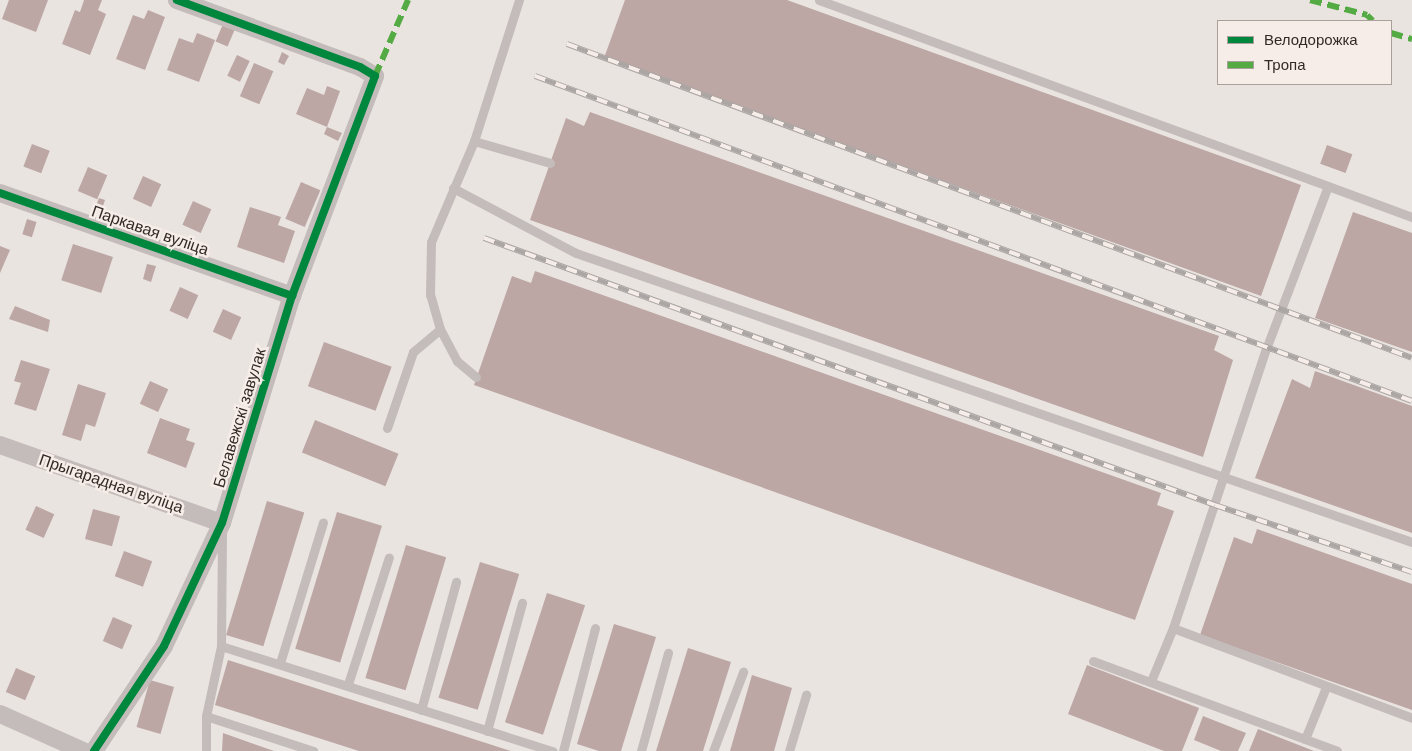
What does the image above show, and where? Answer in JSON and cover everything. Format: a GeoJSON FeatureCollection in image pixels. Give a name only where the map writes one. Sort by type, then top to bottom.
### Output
{"type":"FeatureCollection","features":[{"type":"Feature","properties":{"kind":"street","name":"Белавежскі завулак"},"geometry":{"type":"LineString","coordinates":[[94,751],[164,646],[222,523],[292,296],[375,76],[360,67],[177,0]]}},
{"type":"Feature","properties":{"kind":"street","name":"Паркавая вуліца"},"geometry":{"type":"LineString","coordinates":[[0,193],[292,296]]}},
{"type":"Feature","properties":{"kind":"street","name":"Прыгарадная вуліца"},"geometry":{"type":"LineString","coordinates":[[0,445],[222,523]]}},
{"type":"Feature","properties":{"kind":"street"},"geometry":{"type":"LineString","coordinates":[[0,714],[84,751]]}},
{"type":"Feature","properties":{"kind":"lane"},"geometry":{"type":"LineString","coordinates":[[476,377],[457,361],[440,329],[430,295],[431,242],[474,141],[519,0]]}},
{"type":"Feature","properties":{"kind":"lane"},"geometry":{"type":"LineString","coordinates":[[819,0],[1412,217]]}},
{"type":"Feature","properties":{"kind":"lane"},"geometry":{"type":"LineString","coordinates":[[474,141],[550,163]]}},
{"type":"Feature","properties":{"kind":"lane"},"geometry":{"type":"LineString","coordinates":[[1151,681],[1173,628],[1227,476],[1266,349],[1328,186]]}},
{"type":"Feature","properties":{"kind":"lane"},"geometry":{"type":"LineString","coordinates":[[453,188],[576,253],[1227,476],[1412,542]]}},
{"type":"Feature","properties":{"kind":"lane"},"geometry":{"type":"LineString","coordinates":[[386,428],[413,352],[440,329]]}},
{"type":"Feature","properties":{"kind":"lane"},"geometry":{"type":"LineString","coordinates":[[280,662],[323,522]]}},
{"type":"Feature","properties":{"kind":"lane"},"geometry":{"type":"LineString","coordinates":[[206,751],[206,716],[221,646],[222,523]]}},
{"type":"Feature","properties":{"kind":"lane"},"geometry":{"type":"LineString","coordinates":[[348,684],[389,557]]}},
{"type":"Feature","properties":{"kind":"lane"},"geometry":{"type":"LineString","coordinates":[[421,710],[456,582]]}},
{"type":"Feature","properties":{"kind":"lane"},"geometry":{"type":"LineString","coordinates":[[487,731],[522,603]]}},
{"type":"Feature","properties":{"kind":"lane"},"geometry":{"type":"LineString","coordinates":[[564,751],[595,628]]}},
{"type":"Feature","properties":{"kind":"lane"},"geometry":{"type":"LineString","coordinates":[[1173,628],[1326,688],[1412,718]]}},
{"type":"Feature","properties":{"kind":"lane"},"geometry":{"type":"LineString","coordinates":[[221,646],[280,662],[421,710],[553,751]]}},
{"type":"Feature","properties":{"kind":"lane"},"geometry":{"type":"LineString","coordinates":[[641,751],[668,653]]}},
{"type":"Feature","properties":{"kind":"lane"},"geometry":{"type":"LineString","coordinates":[[1093,661],[1337,751]]}},
{"type":"Feature","properties":{"kind":"lane"},"geometry":{"type":"LineString","coordinates":[[713,751],[743,672]]}},
{"type":"Feature","properties":{"kind":"lane"},"geometry":{"type":"LineString","coordinates":[[1306,739],[1326,688]]}},
{"type":"Feature","properties":{"kind":"lane"},"geometry":{"type":"LineString","coordinates":[[789,751],[806,695]]}},
{"type":"Feature","properties":{"kind":"lane"},"geometry":{"type":"LineString","coordinates":[[206,716],[313,751]]}},
{"type":"Feature","properties":{"kind":"building"},"geometry":{"type":"Polygon","coordinates":[[[9,0],[48,0],[36,32],[2,19],[9,0]]]}},
{"type":"Feature","properties":{"kind":"building"},"geometry":{"type":"Polygon","coordinates":[[[84,0],[102,0],[98,10],[106,14],[90,55],[62,44],[75,10],[80,12],[84,0]]]}},
{"type":"Feature","properties":{"kind":"building"},"geometry":{"type":"Polygon","coordinates":[[[625,0],[787,0],[1301,185],[1261,296],[604,58],[625,0]]]}},
{"type":"Feature","properties":{"kind":"building"},"geometry":{"type":"Polygon","coordinates":[[[148,10],[165,17],[145,70],[116,59],[133,15],[144,19],[148,10]]]}},
{"type":"Feature","properties":{"kind":"building"},"geometry":{"type":"Polygon","coordinates":[[[223,24],[235,29],[228,47],[216,41],[223,24]]]}},
{"type":"Feature","properties":{"kind":"building"},"geometry":{"type":"Polygon","coordinates":[[[197,33],[215,40],[199,82],[167,70],[179,38],[193,43],[197,33]]]}},
{"type":"Feature","properties":{"kind":"building"},"geometry":{"type":"Polygon","coordinates":[[[282,52],[289,56],[284,65],[278,62],[282,52]]]}},
{"type":"Feature","properties":{"kind":"building"},"geometry":{"type":"Polygon","coordinates":[[[237,55],[250,61],[240,82],[227,76],[237,55]]]}},
{"type":"Feature","properties":{"kind":"building"},"geometry":{"type":"Polygon","coordinates":[[[254,63],[273,71],[259,104],[240,96],[254,63]]]}},
{"type":"Feature","properties":{"kind":"building"},"geometry":{"type":"Polygon","coordinates":[[[327,86],[340,91],[327,127],[296,114],[307,88],[324,95],[327,86]]]}},
{"type":"Feature","properties":{"kind":"building"},"geometry":{"type":"Polygon","coordinates":[[[590,112],[1219,336],[1214,350],[1233,360],[1203,457],[530,220],[566,118],[584,126],[590,112]]]}},
{"type":"Feature","properties":{"kind":"building"},"geometry":{"type":"Polygon","coordinates":[[[327,127],[342,133],[338,141],[324,134],[327,127]]]}},
{"type":"Feature","properties":{"kind":"building"},"geometry":{"type":"Polygon","coordinates":[[[32,144],[50,151],[41,173],[23,166],[32,144]]]}},
{"type":"Feature","properties":{"kind":"building"},"geometry":{"type":"Polygon","coordinates":[[[1327,145],[1352,154],[1346,173],[1320,164],[1327,145]]]}},
{"type":"Feature","properties":{"kind":"building"},"geometry":{"type":"Polygon","coordinates":[[[88,167],[107,175],[97,199],[78,191],[88,167]]]}},
{"type":"Feature","properties":{"kind":"building"},"geometry":{"type":"Polygon","coordinates":[[[143,176],[161,184],[151,207],[133,199],[143,176]]]}},
{"type":"Feature","properties":{"kind":"building"},"geometry":{"type":"Polygon","coordinates":[[[301,182],[320,190],[305,227],[285,219],[301,182]]]}},
{"type":"Feature","properties":{"kind":"building"},"geometry":{"type":"Polygon","coordinates":[[[99,198],[105,200],[102,209],[96,206],[99,198]]]}},
{"type":"Feature","properties":{"kind":"building"},"geometry":{"type":"Polygon","coordinates":[[[193,201],[211,209],[201,233],[182,225],[193,201]]]}},
{"type":"Feature","properties":{"kind":"building"},"geometry":{"type":"Polygon","coordinates":[[[250,207],[281,217],[278,225],[295,231],[284,263],[237,247],[250,207]]]}},
{"type":"Feature","properties":{"kind":"building"},"geometry":{"type":"Polygon","coordinates":[[[1353,212],[1412,233],[1412,352],[1315,318],[1353,212]]]}},
{"type":"Feature","properties":{"kind":"building"},"geometry":{"type":"Polygon","coordinates":[[[27,219],[37,222],[32,237],[22,234],[27,219]]]}},
{"type":"Feature","properties":{"kind":"building"},"geometry":{"type":"Polygon","coordinates":[[[73,244],[113,257],[101,293],[61,280],[73,244]]]}},
{"type":"Feature","properties":{"kind":"building"},"geometry":{"type":"Polygon","coordinates":[[[0,246],[10,250],[0,273],[0,246]]]}},
{"type":"Feature","properties":{"kind":"building"},"geometry":{"type":"Polygon","coordinates":[[[147,264],[156,266],[151,282],[143,279],[147,264]]]}},
{"type":"Feature","properties":{"kind":"building"},"geometry":{"type":"Polygon","coordinates":[[[535,271],[1161,493],[1157,505],[1174,511],[1135,620],[474,385],[512,276],[531,283],[535,271]]]}},
{"type":"Feature","properties":{"kind":"building"},"geometry":{"type":"Polygon","coordinates":[[[180,287],[198,295],[188,319],[169,311],[180,287]]]}},
{"type":"Feature","properties":{"kind":"building"},"geometry":{"type":"Polygon","coordinates":[[[15,306],[50,320],[48,332],[9,319],[15,306]]]}},
{"type":"Feature","properties":{"kind":"building"},"geometry":{"type":"Polygon","coordinates":[[[223,309],[241,317],[231,340],[213,332],[223,309]]]}},
{"type":"Feature","properties":{"kind":"building"},"geometry":{"type":"Polygon","coordinates":[[[324,342],[392,367],[376,411],[308,386],[324,342]]]}},
{"type":"Feature","properties":{"kind":"building"},"geometry":{"type":"Polygon","coordinates":[[[21,360],[50,369],[36,411],[14,404],[21,383],[14,381],[21,360]]]}},
{"type":"Feature","properties":{"kind":"building"},"geometry":{"type":"Polygon","coordinates":[[[1315,371],[1412,406],[1412,533],[1255,478],[1292,379],[1310,388],[1315,371]]]}},
{"type":"Feature","properties":{"kind":"building"},"geometry":{"type":"Polygon","coordinates":[[[150,381],[168,389],[158,412],[140,404],[150,381]]]}},
{"type":"Feature","properties":{"kind":"building"},"geometry":{"type":"Polygon","coordinates":[[[78,384],[106,393],[95,427],[86,424],[81,441],[62,435],[78,384]]]}},
{"type":"Feature","properties":{"kind":"building"},"geometry":{"type":"Polygon","coordinates":[[[160,418],[190,429],[186,440],[195,443],[186,468],[147,453],[160,418]]]}},
{"type":"Feature","properties":{"kind":"building"},"geometry":{"type":"Polygon","coordinates":[[[315,420],[398,454],[385,486],[302,452],[315,420]]]}},
{"type":"Feature","properties":{"kind":"building"},"geometry":{"type":"Polygon","coordinates":[[[267,501],[304,512],[263,646],[226,635],[267,501]]]}},
{"type":"Feature","properties":{"kind":"building"},"geometry":{"type":"Polygon","coordinates":[[[36,506],[54,514],[44,538],[25,530],[36,506]]]}},
{"type":"Feature","properties":{"kind":"building"},"geometry":{"type":"Polygon","coordinates":[[[93,509],[120,516],[112,546],[85,539],[93,509]]]}},
{"type":"Feature","properties":{"kind":"building"},"geometry":{"type":"Polygon","coordinates":[[[337,512],[382,526],[340,662],[295,649],[337,512]]]}},
{"type":"Feature","properties":{"kind":"building"},"geometry":{"type":"Polygon","coordinates":[[[1257,529],[1412,584],[1412,710],[1200,635],[1234,537],[1252,544],[1257,529]]]}},
{"type":"Feature","properties":{"kind":"building"},"geometry":{"type":"Polygon","coordinates":[[[406,545],[446,557],[406,690],[365,678],[406,545]]]}},
{"type":"Feature","properties":{"kind":"building"},"geometry":{"type":"Polygon","coordinates":[[[124,551],[152,561],[143,587],[115,576],[124,551]]]}},
{"type":"Feature","properties":{"kind":"building"},"geometry":{"type":"Polygon","coordinates":[[[480,562],[519,574],[478,710],[438,698],[480,562]]]}},
{"type":"Feature","properties":{"kind":"building"},"geometry":{"type":"Polygon","coordinates":[[[547,593],[585,605],[543,735],[505,722],[547,593]]]}},
{"type":"Feature","properties":{"kind":"building"},"geometry":{"type":"Polygon","coordinates":[[[113,617],[132,625],[122,649],[103,641],[113,617]]]}},
{"type":"Feature","properties":{"kind":"building"},"geometry":{"type":"Polygon","coordinates":[[[614,624],[656,637],[621,751],[599,751],[577,744],[614,624]]]}},
{"type":"Feature","properties":{"kind":"building"},"geometry":{"type":"Polygon","coordinates":[[[688,648],[731,662],[703,751],[656,751],[688,648]]]}},
{"type":"Feature","properties":{"kind":"building"},"geometry":{"type":"Polygon","coordinates":[[[228,660],[511,751],[359,751],[215,705],[228,660]]]}},
{"type":"Feature","properties":{"kind":"building"},"geometry":{"type":"Polygon","coordinates":[[[1087,665],[1199,708],[1182,751],[1164,751],[1068,714],[1087,665]]]}},
{"type":"Feature","properties":{"kind":"building"},"geometry":{"type":"Polygon","coordinates":[[[16,668],[35,676],[25,700],[6,692],[16,668]]]}},
{"type":"Feature","properties":{"kind":"building"},"geometry":{"type":"Polygon","coordinates":[[[752,675],[792,688],[774,751],[730,751],[752,675]]]}},
{"type":"Feature","properties":{"kind":"building"},"geometry":{"type":"Polygon","coordinates":[[[150,680],[174,687],[161,734],[136,727],[150,680]]]}},
{"type":"Feature","properties":{"kind":"building"},"geometry":{"type":"Polygon","coordinates":[[[1203,716],[1246,733],[1238,751],[1221,751],[1194,740],[1203,716]]]}},
{"type":"Feature","properties":{"kind":"building"},"geometry":{"type":"Polygon","coordinates":[[[1258,729],[1314,751],[1249,751],[1258,729]]]}},
{"type":"Feature","properties":{"kind":"building"},"geometry":{"type":"Polygon","coordinates":[[[223,733],[274,751],[222,751],[223,733]]]}},
{"type":"Feature","properties":{"kind":"railway"},"geometry":{"type":"LineString","coordinates":[[567,44],[1412,358]]}},
{"type":"Feature","properties":{"kind":"railway"},"geometry":{"type":"LineString","coordinates":[[535,76],[1412,401]]}},
{"type":"Feature","properties":{"kind":"railway"},"geometry":{"type":"LineString","coordinates":[[484,238],[1215,505],[1412,572]]}},
{"type":"Feature","properties":{"kind":"marked path"},"geometry":{"type":"LineString","coordinates":[[375,76],[408,0]]}},
{"type":"Feature","properties":{"kind":"marked path"},"geometry":{"type":"LineString","coordinates":[[1310,0],[1367,15],[1372,20]]}},
{"type":"Feature","properties":{"kind":"marked path"},"geometry":{"type":"LineString","coordinates":[[1392,33],[1412,39]]}},
{"type":"Feature","properties":{"kind":"cycle path"},"geometry":{"type":"LineString","coordinates":[[94,751],[164,646],[222,523],[292,296],[375,76],[360,67],[177,0]]}},
{"type":"Feature","properties":{"kind":"cycle path"},"geometry":{"type":"LineString","coordinates":[[0,193],[292,296]]}}]}
